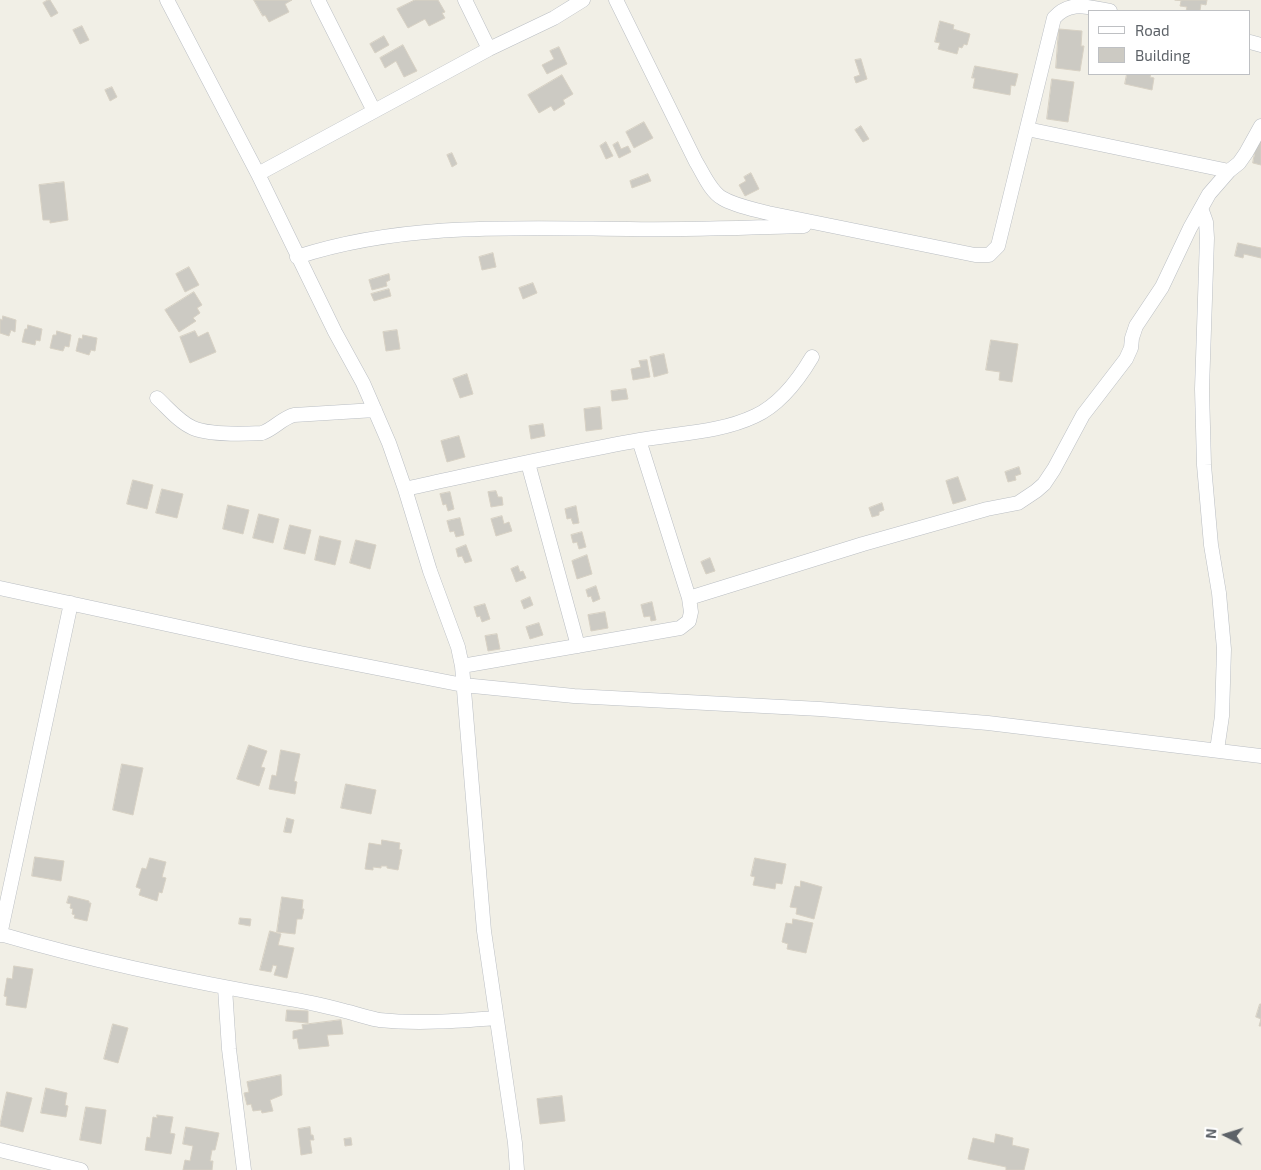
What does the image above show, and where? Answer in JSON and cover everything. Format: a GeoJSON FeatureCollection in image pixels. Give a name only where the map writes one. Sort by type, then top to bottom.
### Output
{"type":"FeatureCollection","features":[{"type":"Feature","properties":{"kind":"street"},"geometry":{"type":"LineString","coordinates":[[167,0],[258,174],[297,257],[363,383],[405,488],[430,572],[458,647],[462,666],[484,931],[515,1143],[517,1170]]}},
{"type":"Feature","properties":{"kind":"street"},"geometry":{"type":"LineString","coordinates":[[318,0],[374,112]]}},
{"type":"Feature","properties":{"kind":"street"},"geometry":{"type":"LineString","coordinates":[[465,0],[489,49]]}},
{"type":"Feature","properties":{"kind":"street"},"geometry":{"type":"LineString","coordinates":[[258,174],[489,49],[554,18],[583,0]]}},
{"type":"Feature","properties":{"kind":"street"},"geometry":{"type":"LineString","coordinates":[[616,0],[696,162],[710,185],[721,197],[748,208],[975,255],[989,255],[998,246],[1054,18],[1061,9],[1074,5],[1104,10]]}},
{"type":"Feature","properties":{"kind":"street"},"geometry":{"type":"LineString","coordinates":[[689,598],[863,544],[986,509],[1018,503],[1036,491],[1044,484],[1054,469],[1083,415],[1126,359],[1131,348],[1136,326],[1162,288],[1190,228],[1209,194],[1229,171],[1239,163],[1261,126]]}},
{"type":"Feature","properties":{"kind":"street"},"geometry":{"type":"LineString","coordinates":[[1028,129],[1229,171]]}},
{"type":"Feature","properties":{"kind":"street"},"geometry":{"type":"LineString","coordinates":[[1201,208],[1206,222],[1202,389],[1204,465],[1211,545],[1219,593],[1224,649],[1222,716],[1217,750]]}},
{"type":"Feature","properties":{"kind":"street"},"geometry":{"type":"LineString","coordinates":[[297,257],[322,248],[349,243],[470,228],[657,230],[828,226]]}},
{"type":"Feature","properties":{"kind":"street"},"geometry":{"type":"LineString","coordinates":[[405,488],[639,440],[713,429],[738,423],[757,415],[774,403],[800,376],[812,357]]}},
{"type":"Feature","properties":{"kind":"street"},"geometry":{"type":"LineString","coordinates":[[157,398],[185,423],[207,432],[262,433],[270,430],[287,417],[294,415],[374,410]]}},
{"type":"Feature","properties":{"kind":"street"},"geometry":{"type":"LineString","coordinates":[[462,666],[680,628],[689,622],[691,612],[689,598],[639,440]]}},
{"type":"Feature","properties":{"kind":"street"},"geometry":{"type":"LineString","coordinates":[[528,463],[578,646]]}},
{"type":"Feature","properties":{"kind":"street"},"geometry":{"type":"LineString","coordinates":[[0,588],[300,653],[463,685],[574,696],[988,722],[1261,756]]}},
{"type":"Feature","properties":{"kind":"street"},"geometry":{"type":"LineString","coordinates":[[71,603],[0,934],[84,957],[225,988],[296,1000],[377,1020],[461,1021],[496,1018]]}},
{"type":"Feature","properties":{"kind":"street"},"geometry":{"type":"LineString","coordinates":[[225,988],[229,1049],[244,1170]]}},
{"type":"Feature","properties":{"kind":"street"},"geometry":{"type":"LineString","coordinates":[[0,1150],[80,1170]]}},
{"type":"Feature","properties":{"kind":"building"},"geometry":{"type":"Polygon","coordinates":[[[50,0],[58,13],[51,17],[43,3],[50,0]]]}},
{"type":"Feature","properties":{"kind":"building"},"geometry":{"type":"Polygon","coordinates":[[[254,0],[292,0],[285,4],[289,12],[269,22],[265,15],[263,16],[254,0]]]}},
{"type":"Feature","properties":{"kind":"building"},"geometry":{"type":"Polygon","coordinates":[[[415,0],[438,0],[445,12],[442,13],[445,18],[429,26],[425,19],[408,28],[397,9],[415,0]]]}},
{"type":"Feature","properties":{"kind":"building"},"geometry":{"type":"Polygon","coordinates":[[[1175,0],[1207,0],[1206,5],[1201,4],[1200,10],[1186,10],[1187,7],[1180,6],[1181,1],[1175,0]]]}},
{"type":"Feature","properties":{"kind":"building"},"geometry":{"type":"Polygon","coordinates":[[[940,21],[954,25],[953,29],[970,34],[967,45],[964,44],[962,48],[959,47],[957,54],[938,49],[940,43],[935,42],[940,21]]]}},
{"type":"Feature","properties":{"kind":"building"},"geometry":{"type":"Polygon","coordinates":[[[82,26],[89,40],[80,44],[73,30],[82,26]]]}},
{"type":"Feature","properties":{"kind":"building"},"geometry":{"type":"Polygon","coordinates":[[[1059,29],[1082,31],[1081,46],[1084,46],[1080,71],[1056,68],[1059,29]]]}},
{"type":"Feature","properties":{"kind":"building"},"geometry":{"type":"Polygon","coordinates":[[[384,36],[389,45],[375,53],[370,44],[384,36]]]}},
{"type":"Feature","properties":{"kind":"building"},"geometry":{"type":"Polygon","coordinates":[[[403,45],[417,71],[404,77],[396,61],[385,68],[380,58],[403,45]]]}},
{"type":"Feature","properties":{"kind":"building"},"geometry":{"type":"Polygon","coordinates":[[[559,47],[567,64],[547,74],[542,65],[554,59],[550,51],[559,47]]]}},
{"type":"Feature","properties":{"kind":"building"},"geometry":{"type":"Polygon","coordinates":[[[861,59],[867,79],[856,83],[854,77],[860,75],[855,60],[861,59]]]}},
{"type":"Feature","properties":{"kind":"building"},"geometry":{"type":"Polygon","coordinates":[[[975,66],[1018,74],[1015,86],[1011,85],[1010,95],[973,88],[975,78],[972,78],[975,66]]]}},
{"type":"Feature","properties":{"kind":"building"},"geometry":{"type":"Polygon","coordinates":[[[562,75],[573,94],[563,100],[565,104],[554,111],[551,106],[539,113],[528,95],[562,75]]]}},
{"type":"Feature","properties":{"kind":"building"},"geometry":{"type":"Polygon","coordinates":[[[1127,75],[1151,75],[1150,77],[1154,78],[1152,90],[1125,84],[1127,75]]]}},
{"type":"Feature","properties":{"kind":"building"},"geometry":{"type":"Polygon","coordinates":[[[1052,79],[1074,82],[1068,122],[1047,119],[1052,79]]]}},
{"type":"Feature","properties":{"kind":"building"},"geometry":{"type":"Polygon","coordinates":[[[112,87],[117,97],[110,101],[105,90],[112,87]]]}},
{"type":"Feature","properties":{"kind":"building"},"geometry":{"type":"Polygon","coordinates":[[[1261,120],[1261,165],[1253,163],[1261,120]]]}},
{"type":"Feature","properties":{"kind":"building"},"geometry":{"type":"Polygon","coordinates":[[[644,122],[653,138],[634,148],[626,132],[644,122]]]}},
{"type":"Feature","properties":{"kind":"building"},"geometry":{"type":"Polygon","coordinates":[[[861,126],[869,139],[863,142],[855,130],[861,126]]]}},
{"type":"Feature","properties":{"kind":"building"},"geometry":{"type":"Polygon","coordinates":[[[606,142],[613,156],[606,159],[600,146],[606,142]]]}},
{"type":"Feature","properties":{"kind":"building"},"geometry":{"type":"Polygon","coordinates":[[[618,142],[621,149],[628,146],[631,152],[619,158],[613,145],[618,142]]]}},
{"type":"Feature","properties":{"kind":"building"},"geometry":{"type":"Polygon","coordinates":[[[452,153],[457,164],[452,167],[447,155],[452,153]]]}},
{"type":"Feature","properties":{"kind":"building"},"geometry":{"type":"Polygon","coordinates":[[[751,173],[759,189],[745,196],[739,185],[746,181],[744,177],[751,173]]]}},
{"type":"Feature","properties":{"kind":"building"},"geometry":{"type":"Polygon","coordinates":[[[648,174],[651,181],[632,188],[630,181],[648,174]]]}},
{"type":"Feature","properties":{"kind":"building"},"geometry":{"type":"Polygon","coordinates":[[[64,182],[68,220],[50,223],[50,220],[43,220],[39,185],[64,182]]]}},
{"type":"Feature","properties":{"kind":"building"},"geometry":{"type":"Polygon","coordinates":[[[1238,243],[1261,248],[1261,258],[1244,254],[1243,258],[1235,256],[1238,243]]]}},
{"type":"Feature","properties":{"kind":"building"},"geometry":{"type":"Polygon","coordinates":[[[493,253],[496,267],[482,270],[479,257],[493,253]]]}},
{"type":"Feature","properties":{"kind":"building"},"geometry":{"type":"Polygon","coordinates":[[[189,267],[199,285],[185,292],[176,274],[189,267]]]}},
{"type":"Feature","properties":{"kind":"building"},"geometry":{"type":"Polygon","coordinates":[[[389,274],[390,280],[386,282],[387,286],[372,290],[369,280],[389,274]]]}},
{"type":"Feature","properties":{"kind":"building"},"geometry":{"type":"Polygon","coordinates":[[[533,283],[537,293],[523,299],[519,288],[533,283]]]}},
{"type":"Feature","properties":{"kind":"building"},"geometry":{"type":"Polygon","coordinates":[[[389,289],[391,296],[374,301],[371,294],[389,289]]]}},
{"type":"Feature","properties":{"kind":"building"},"geometry":{"type":"Polygon","coordinates":[[[194,292],[202,305],[197,308],[200,313],[193,318],[196,321],[179,332],[165,310],[194,292]]]}},
{"type":"Feature","properties":{"kind":"building"},"geometry":{"type":"Polygon","coordinates":[[[3,316],[16,320],[15,332],[11,330],[9,336],[0,333],[0,319],[2,320],[3,316]]]}},
{"type":"Feature","properties":{"kind":"building"},"geometry":{"type":"Polygon","coordinates":[[[28,325],[42,329],[40,341],[36,340],[35,345],[22,342],[28,325]]]}},
{"type":"Feature","properties":{"kind":"building"},"geometry":{"type":"Polygon","coordinates":[[[397,330],[400,349],[386,351],[383,332],[397,330]]]}},
{"type":"Feature","properties":{"kind":"building"},"geometry":{"type":"Polygon","coordinates":[[[57,331],[71,335],[69,347],[65,346],[63,351],[50,348],[53,335],[56,335],[57,331]]]}},
{"type":"Feature","properties":{"kind":"building"},"geometry":{"type":"Polygon","coordinates":[[[195,331],[198,337],[208,332],[216,352],[190,363],[180,337],[195,331]]]}},
{"type":"Feature","properties":{"kind":"building"},"geometry":{"type":"Polygon","coordinates":[[[83,335],[97,338],[95,351],[91,350],[89,355],[76,351],[79,338],[82,339],[83,335]]]}},
{"type":"Feature","properties":{"kind":"building"},"geometry":{"type":"Polygon","coordinates":[[[991,340],[1018,344],[1012,382],[999,380],[1000,372],[986,370],[991,340]]]}},
{"type":"Feature","properties":{"kind":"building"},"geometry":{"type":"Polygon","coordinates":[[[664,354],[668,373],[654,377],[650,357],[664,354]]]}},
{"type":"Feature","properties":{"kind":"building"},"geometry":{"type":"Polygon","coordinates":[[[647,360],[650,377],[633,380],[631,369],[641,367],[639,361],[647,360]]]}},
{"type":"Feature","properties":{"kind":"building"},"geometry":{"type":"Polygon","coordinates":[[[467,374],[473,394],[460,398],[453,379],[467,374]]]}},
{"type":"Feature","properties":{"kind":"building"},"geometry":{"type":"Polygon","coordinates":[[[626,389],[628,399],[612,401],[611,391],[626,389]]]}},
{"type":"Feature","properties":{"kind":"building"},"geometry":{"type":"Polygon","coordinates":[[[600,407],[602,429],[586,431],[584,409],[600,407]]]}},
{"type":"Feature","properties":{"kind":"building"},"geometry":{"type":"Polygon","coordinates":[[[543,424],[545,436],[531,439],[529,426],[543,424]]]}},
{"type":"Feature","properties":{"kind":"building"},"geometry":{"type":"Polygon","coordinates":[[[459,436],[465,457],[447,462],[441,441],[459,436]]]}},
{"type":"Feature","properties":{"kind":"building"},"geometry":{"type":"Polygon","coordinates":[[[1019,467],[1021,474],[1015,476],[1016,480],[1008,482],[1005,472],[1019,467]]]}},
{"type":"Feature","properties":{"kind":"building"},"geometry":{"type":"Polygon","coordinates":[[[958,477],[966,500],[953,504],[946,481],[958,477]]]}},
{"type":"Feature","properties":{"kind":"building"},"geometry":{"type":"Polygon","coordinates":[[[133,480],[153,485],[147,509],[127,504],[133,480]]]}},
{"type":"Feature","properties":{"kind":"building"},"geometry":{"type":"Polygon","coordinates":[[[162,489],[183,494],[177,518],[156,513],[162,489]]]}},
{"type":"Feature","properties":{"kind":"building"},"geometry":{"type":"Polygon","coordinates":[[[496,491],[498,497],[502,497],[503,505],[491,507],[488,492],[496,491]]]}},
{"type":"Feature","properties":{"kind":"building"},"geometry":{"type":"Polygon","coordinates":[[[450,492],[454,509],[448,511],[446,504],[443,505],[440,494],[450,492]]]}},
{"type":"Feature","properties":{"kind":"building"},"geometry":{"type":"Polygon","coordinates":[[[882,503],[884,510],[879,512],[879,515],[872,517],[869,508],[882,503]]]}},
{"type":"Feature","properties":{"kind":"building"},"geometry":{"type":"Polygon","coordinates":[[[228,505],[249,510],[243,534],[223,529],[228,505]]]}},
{"type":"Feature","properties":{"kind":"building"},"geometry":{"type":"Polygon","coordinates":[[[576,506],[579,523],[573,524],[571,518],[567,519],[565,509],[576,506]]]}},
{"type":"Feature","properties":{"kind":"building"},"geometry":{"type":"Polygon","coordinates":[[[259,514],[279,519],[273,543],[253,538],[259,514]]]}},
{"type":"Feature","properties":{"kind":"building"},"geometry":{"type":"Polygon","coordinates":[[[502,516],[504,524],[509,522],[512,531],[496,536],[491,519],[502,516]]]}},
{"type":"Feature","properties":{"kind":"building"},"geometry":{"type":"Polygon","coordinates":[[[460,518],[464,535],[456,537],[454,531],[450,532],[447,521],[460,518]]]}},
{"type":"Feature","properties":{"kind":"building"},"geometry":{"type":"Polygon","coordinates":[[[290,525],[311,530],[305,554],[284,549],[290,525]]]}},
{"type":"Feature","properties":{"kind":"building"},"geometry":{"type":"Polygon","coordinates":[[[582,532],[586,547],[579,549],[577,542],[573,543],[571,535],[582,532]]]}},
{"type":"Feature","properties":{"kind":"building"},"geometry":{"type":"Polygon","coordinates":[[[320,536],[341,541],[335,565],[315,560],[320,536]]]}},
{"type":"Feature","properties":{"kind":"building"},"geometry":{"type":"Polygon","coordinates":[[[356,540],[376,545],[370,569],[350,563],[356,540]]]}},
{"type":"Feature","properties":{"kind":"building"},"geometry":{"type":"Polygon","coordinates":[[[466,545],[472,561],[465,563],[462,556],[458,557],[456,549],[466,545]]]}},
{"type":"Feature","properties":{"kind":"building"},"geometry":{"type":"Polygon","coordinates":[[[587,555],[592,574],[577,579],[572,561],[587,555]]]}},
{"type":"Feature","properties":{"kind":"building"},"geometry":{"type":"Polygon","coordinates":[[[710,558],[715,571],[706,574],[701,562],[710,558]]]}},
{"type":"Feature","properties":{"kind":"building"},"geometry":{"type":"Polygon","coordinates":[[[518,566],[520,572],[523,571],[526,578],[516,582],[511,569],[518,566]]]}},
{"type":"Feature","properties":{"kind":"building"},"geometry":{"type":"Polygon","coordinates":[[[596,586],[600,599],[593,602],[591,596],[588,597],[586,590],[596,586]]]}},
{"type":"Feature","properties":{"kind":"building"},"geometry":{"type":"Polygon","coordinates":[[[530,597],[533,605],[524,609],[521,601],[530,597]]]}},
{"type":"Feature","properties":{"kind":"building"},"geometry":{"type":"Polygon","coordinates":[[[652,602],[656,620],[651,621],[650,616],[644,617],[641,605],[652,602]]]}},
{"type":"Feature","properties":{"kind":"building"},"geometry":{"type":"Polygon","coordinates":[[[485,604],[490,619],[482,622],[480,616],[477,617],[474,607],[485,604]]]}},
{"type":"Feature","properties":{"kind":"building"},"geometry":{"type":"Polygon","coordinates":[[[605,612],[608,628],[591,631],[588,615],[605,612]]]}},
{"type":"Feature","properties":{"kind":"building"},"geometry":{"type":"Polygon","coordinates":[[[539,623],[543,635],[530,639],[526,627],[539,623]]]}},
{"type":"Feature","properties":{"kind":"building"},"geometry":{"type":"Polygon","coordinates":[[[497,634],[500,649],[488,651],[485,636],[497,634]]]}},
{"type":"Feature","properties":{"kind":"building"},"geometry":{"type":"Polygon","coordinates":[[[249,745],[267,751],[261,767],[265,768],[259,786],[237,779],[249,745]]]}},
{"type":"Feature","properties":{"kind":"building"},"geometry":{"type":"Polygon","coordinates":[[[281,750],[300,754],[294,781],[297,782],[295,794],[269,789],[272,775],[276,776],[281,750]]]}},
{"type":"Feature","properties":{"kind":"building"},"geometry":{"type":"Polygon","coordinates":[[[122,764],[143,768],[133,815],[113,810],[122,764]]]}},
{"type":"Feature","properties":{"kind":"building"},"geometry":{"type":"Polygon","coordinates":[[[346,784],[376,790],[371,814],[341,808],[346,784]]]}},
{"type":"Feature","properties":{"kind":"building"},"geometry":{"type":"Polygon","coordinates":[[[287,818],[294,820],[291,833],[284,832],[287,818]]]}},
{"type":"Feature","properties":{"kind":"building"},"geometry":{"type":"Polygon","coordinates":[[[382,840],[400,843],[399,849],[402,850],[398,870],[387,868],[387,866],[381,866],[381,868],[373,867],[373,870],[365,869],[369,843],[381,845],[382,840]]]}},
{"type":"Feature","properties":{"kind":"building"},"geometry":{"type":"Polygon","coordinates":[[[35,857],[64,861],[61,881],[32,876],[35,857]]]}},
{"type":"Feature","properties":{"kind":"building"},"geometry":{"type":"Polygon","coordinates":[[[150,858],[166,862],[162,877],[166,878],[162,893],[159,892],[157,901],[139,895],[141,889],[136,887],[142,868],[146,869],[150,858]]]}},
{"type":"Feature","properties":{"kind":"building"},"geometry":{"type":"Polygon","coordinates":[[[755,858],[786,864],[782,884],[776,883],[775,889],[753,885],[755,877],[751,876],[755,858]]]}},
{"type":"Feature","properties":{"kind":"building"},"geometry":{"type":"Polygon","coordinates":[[[801,881],[822,887],[814,919],[796,914],[797,908],[790,907],[795,886],[800,887],[801,881]]]}},
{"type":"Feature","properties":{"kind":"building"},"geometry":{"type":"Polygon","coordinates":[[[69,896],[91,903],[87,921],[74,918],[75,915],[72,914],[73,909],[70,908],[71,904],[67,903],[69,896]]]}},
{"type":"Feature","properties":{"kind":"building"},"geometry":{"type":"Polygon","coordinates":[[[282,897],[303,900],[302,919],[297,919],[295,934],[277,932],[282,897]]]}},
{"type":"Feature","properties":{"kind":"building"},"geometry":{"type":"Polygon","coordinates":[[[240,918],[251,919],[250,926],[239,924],[240,918]]]}},
{"type":"Feature","properties":{"kind":"building"},"geometry":{"type":"Polygon","coordinates":[[[793,919],[813,923],[806,953],[787,949],[788,944],[782,942],[786,923],[792,924],[793,919]]]}},
{"type":"Feature","properties":{"kind":"building"},"geometry":{"type":"Polygon","coordinates":[[[270,931],[281,934],[278,945],[294,948],[287,978],[274,975],[277,966],[273,965],[271,972],[260,970],[270,931]]]}},
{"type":"Feature","properties":{"kind":"building"},"geometry":{"type":"Polygon","coordinates":[[[14,966],[33,969],[26,1008],[6,1005],[7,997],[4,996],[7,978],[12,979],[14,966]]]}},
{"type":"Feature","properties":{"kind":"building"},"geometry":{"type":"Polygon","coordinates":[[[1261,1004],[1261,1019],[1256,1017],[1261,1004]]]}},
{"type":"Feature","properties":{"kind":"building"},"geometry":{"type":"Polygon","coordinates":[[[287,1010],[308,1011],[308,1023],[286,1021],[287,1010]]]}},
{"type":"Feature","properties":{"kind":"building"},"geometry":{"type":"Polygon","coordinates":[[[341,1020],[343,1034],[327,1035],[329,1046],[299,1049],[297,1038],[293,1039],[293,1031],[303,1029],[302,1025],[341,1020]]]}},
{"type":"Feature","properties":{"kind":"building"},"geometry":{"type":"Polygon","coordinates":[[[113,1024],[128,1028],[118,1063],[104,1059],[113,1024]]]}},
{"type":"Feature","properties":{"kind":"building"},"geometry":{"type":"Polygon","coordinates":[[[281,1075],[282,1095],[270,1100],[273,1111],[262,1113],[261,1110],[253,1111],[251,1104],[247,1105],[244,1093],[249,1092],[247,1082],[281,1075]]]}},
{"type":"Feature","properties":{"kind":"building"},"geometry":{"type":"Polygon","coordinates":[[[46,1088],[67,1093],[65,1105],[68,1106],[66,1117],[41,1113],[46,1088]]]}},
{"type":"Feature","properties":{"kind":"building"},"geometry":{"type":"Polygon","coordinates":[[[7,1092],[32,1098],[23,1132],[0,1126],[7,1092]]]}},
{"type":"Feature","properties":{"kind":"building"},"geometry":{"type":"Polygon","coordinates":[[[562,1096],[565,1121],[540,1124],[537,1099],[562,1096]]]}},
{"type":"Feature","properties":{"kind":"building"},"geometry":{"type":"Polygon","coordinates":[[[86,1107],[106,1110],[101,1144],[80,1140],[86,1107]]]}},
{"type":"Feature","properties":{"kind":"building"},"geometry":{"type":"Polygon","coordinates":[[[157,1115],[173,1117],[170,1133],[175,1134],[171,1154],[145,1150],[147,1137],[150,1138],[153,1117],[157,1118],[157,1115]]]}},
{"type":"Feature","properties":{"kind":"building"},"geometry":{"type":"Polygon","coordinates":[[[186,1127],[219,1133],[215,1150],[212,1150],[210,1161],[213,1161],[212,1170],[183,1170],[185,1160],[190,1161],[193,1146],[183,1144],[186,1127]]]}},
{"type":"Feature","properties":{"kind":"building"},"geometry":{"type":"Polygon","coordinates":[[[310,1127],[314,1140],[310,1140],[312,1153],[301,1155],[298,1129],[310,1127]]]}},
{"type":"Feature","properties":{"kind":"building"},"geometry":{"type":"Polygon","coordinates":[[[996,1134],[1013,1138],[1012,1145],[1029,1149],[1024,1170],[1006,1170],[1006,1167],[968,1159],[973,1138],[994,1143],[996,1134]]]}},
{"type":"Feature","properties":{"kind":"building"},"geometry":{"type":"Polygon","coordinates":[[[351,1138],[352,1145],[345,1146],[344,1139],[351,1138]]]}}]}
